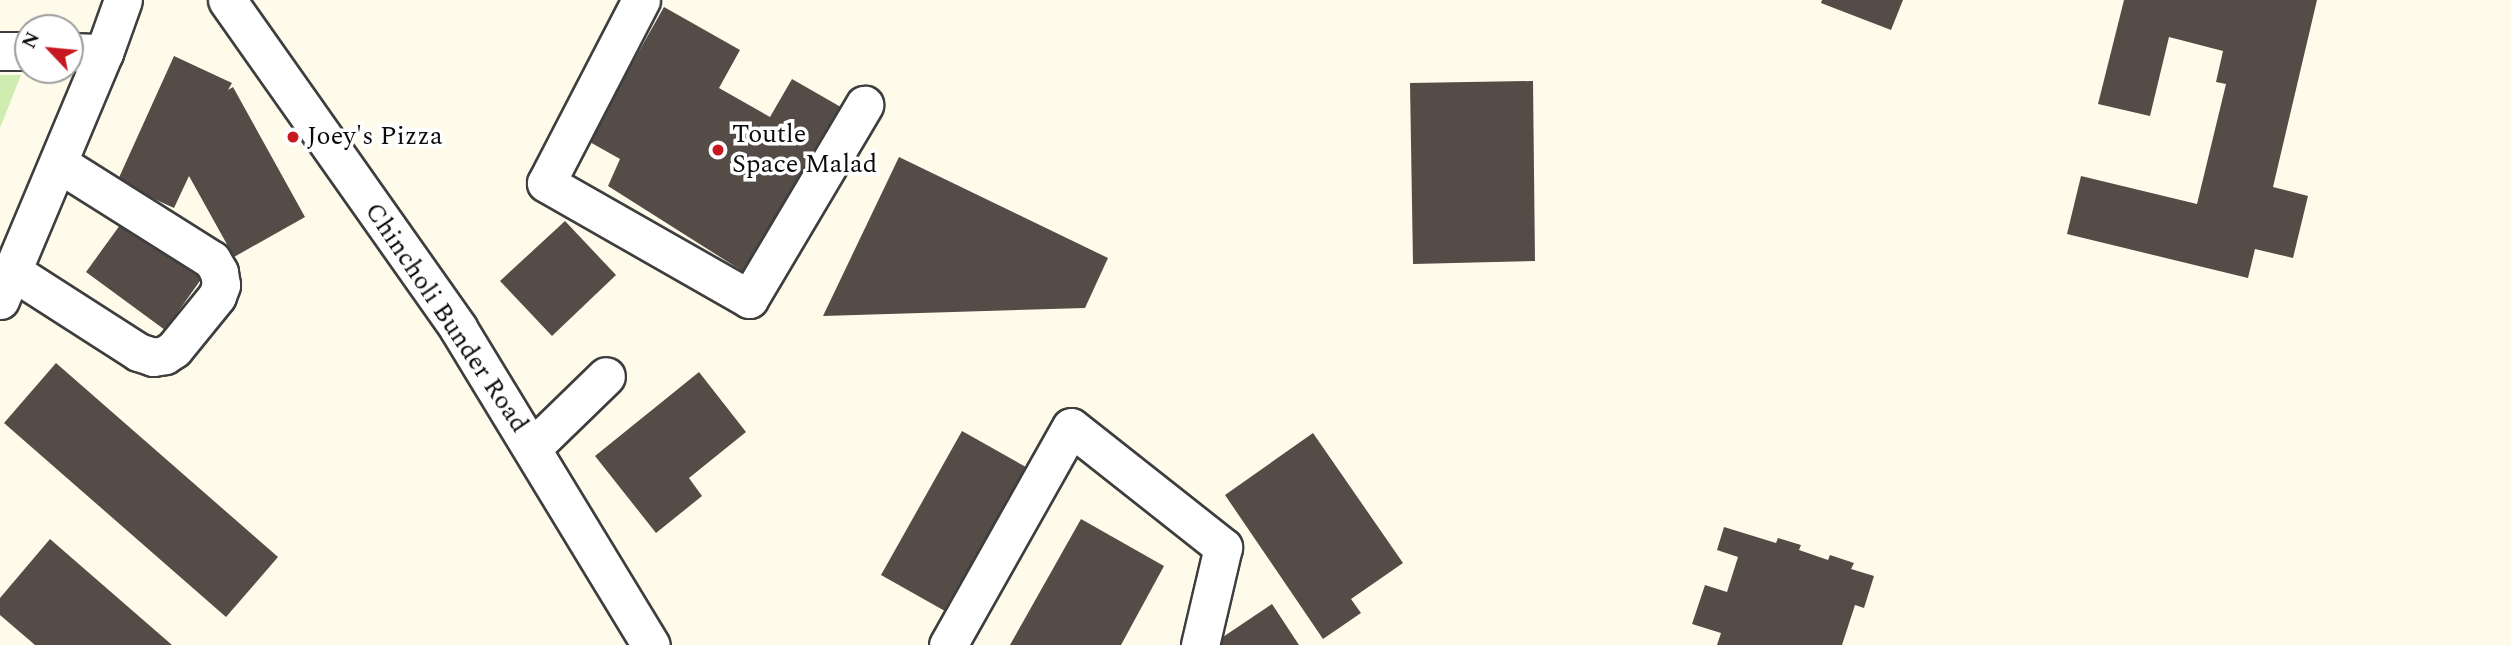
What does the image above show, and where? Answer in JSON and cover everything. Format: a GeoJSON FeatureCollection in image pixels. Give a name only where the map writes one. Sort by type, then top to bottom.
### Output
{"type":"FeatureCollection","features":[{"type":"Feature","properties":{"kind":"street"},"geometry":{"type":"LineString","coordinates":[[58,163],[212,260],[219,272],[221,285],[217,296],[174,349],[165,355],[153,357],[138,352],[7,272],[58,163],[87,52],[123,0]]}},
{"type":"Feature","properties":{"kind":"street","name":"Chincholi Bunder Road"},"geometry":{"type":"LineString","coordinates":[[228,0],[458,328],[651,645]]}},
{"type":"Feature","properties":{"kind":"street"},"geometry":{"type":"LineString","coordinates":[[641,0],[545,183],[749,299],[864,105]]}},
{"type":"Feature","properties":{"kind":"street"},"geometry":{"type":"LineString","coordinates":[[532,448],[606,376]]}},
{"type":"Feature","properties":{"kind":"street"},"geometry":{"type":"LineString","coordinates":[[948,645],[1071,427],[1223,547],[1200,645]]}},
{"type":"Feature","properties":{"kind":"green space"},"geometry":{"type":"Polygon","coordinates":[[[0,75],[14,75],[14,84],[17,84],[0,128],[0,75]]]}},
{"type":"Feature","properties":{"kind":"building"},"geometry":{"type":"Polygon","coordinates":[[[1822,0],[1903,0],[1891,30],[1821,3],[1822,0]]]}},
{"type":"Feature","properties":{"kind":"building"},"geometry":{"type":"Polygon","coordinates":[[[2124,0],[2317,0],[2273,187],[2308,196],[2293,258],[2255,249],[2248,278],[2067,234],[2081,176],[2197,204],[2226,84],[2216,82],[2223,51],[2169,37],[2150,116],[2098,104],[2124,0]]]}},
{"type":"Feature","properties":{"kind":"building","name":"Toutle Space Malad"},"geometry":{"type":"Polygon","coordinates":[[[664,7],[740,50],[719,88],[770,117],[792,79],[853,114],[758,281],[608,186],[620,159],[588,141],[664,7]]]}},
{"type":"Feature","properties":{"kind":"building"},"geometry":{"type":"Polygon","coordinates":[[[174,56],[232,83],[228,90],[233,87],[305,217],[234,257],[189,176],[174,208],[117,182],[174,56]]]}},
{"type":"Feature","properties":{"kind":"building"},"geometry":{"type":"Polygon","coordinates":[[[1533,81],[1535,261],[1413,264],[1410,83],[1533,81]]]}},
{"type":"Feature","properties":{"kind":"building"},"geometry":{"type":"Polygon","coordinates":[[[899,157],[1108,258],[1085,308],[823,316],[899,157]]]}},
{"type":"Feature","properties":{"kind":"building"},"geometry":{"type":"Polygon","coordinates":[[[128,214],[207,271],[165,330],[86,272],[128,214]]]}},
{"type":"Feature","properties":{"kind":"building"},"geometry":{"type":"Polygon","coordinates":[[[565,221],[616,275],[552,336],[500,281],[565,221]]]}},
{"type":"Feature","properties":{"kind":"building"},"geometry":{"type":"Polygon","coordinates":[[[56,363],[278,557],[226,617],[4,423],[56,363]]]}},
{"type":"Feature","properties":{"kind":"building"},"geometry":{"type":"Polygon","coordinates":[[[699,372],[746,432],[689,478],[702,496],[656,533],[595,456],[699,372]]]}},
{"type":"Feature","properties":{"kind":"building"},"geometry":{"type":"Polygon","coordinates":[[[962,431],[1040,475],[959,619],[881,575],[962,431]]]}},
{"type":"Feature","properties":{"kind":"building"},"geometry":{"type":"Polygon","coordinates":[[[1313,433],[1403,563],[1351,599],[1361,613],[1323,639],[1225,495],[1313,433]]]}},
{"type":"Feature","properties":{"kind":"building"},"geometry":{"type":"Polygon","coordinates":[[[1081,519],[1164,566],[1121,645],[1010,645],[1081,519]]]}},
{"type":"Feature","properties":{"kind":"building"},"geometry":{"type":"Polygon","coordinates":[[[1724,527],[1776,543],[1778,538],[1801,545],[1799,550],[1828,560],[1830,555],[1854,563],[1851,569],[1874,576],[1864,608],[1855,605],[1842,645],[1717,645],[1721,633],[1692,624],[1705,585],[1727,592],[1738,557],[1717,550],[1724,527]]]}},
{"type":"Feature","properties":{"kind":"building"},"geometry":{"type":"Polygon","coordinates":[[[50,539],[172,645],[35,645],[0,615],[0,598],[50,539]]]}},
{"type":"Feature","properties":{"kind":"building"},"geometry":{"type":"Polygon","coordinates":[[[1272,604],[1299,645],[1211,645],[1272,604]]]}},
{"type":"Feature","properties":{"kind":"place","name":"Joey's Pizza"},"geometry":{"type":"Point","coordinates":[293,137]}},
{"type":"Feature","properties":{"kind":"place","name":"Toutle Space Malad"},"geometry":{"type":"Point","coordinates":[718,150]}}]}
